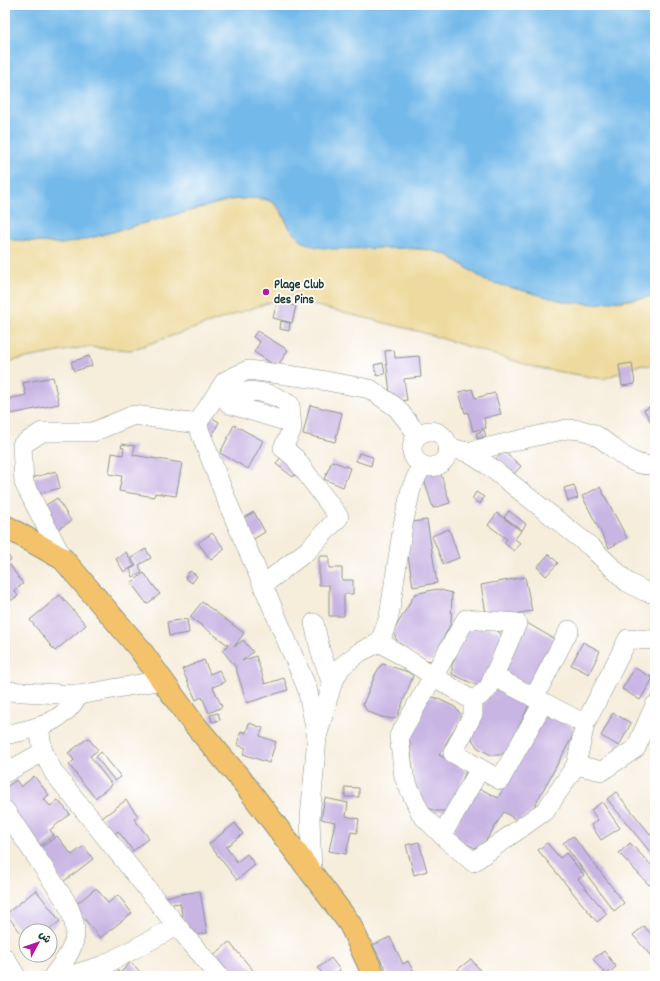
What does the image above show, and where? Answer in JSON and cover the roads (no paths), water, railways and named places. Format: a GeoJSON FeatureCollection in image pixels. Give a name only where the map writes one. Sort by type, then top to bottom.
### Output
{"type":"FeatureCollection","features":[{"type":"Feature","properties":{"kind":"main road"},"geometry":{"type":"LineString","coordinates":[[5,526],[63,559],[140,648],[190,719],[243,782],[350,924],[374,976]]}},
{"type":"Feature","properties":{"kind":"street"},"geometry":{"type":"LineString","coordinates":[[196,424],[225,381],[248,370],[310,378],[370,389],[397,408],[418,435]]}},
{"type":"Feature","properties":{"kind":"street"},"geometry":{"type":"LineString","coordinates":[[225,410],[230,400],[241,392],[261,392],[276,396],[290,405],[292,429],[283,448],[295,458],[339,517],[308,550],[263,585]]}},
{"type":"Feature","properties":{"kind":"street"},"geometry":{"type":"LineString","coordinates":[[63,559],[24,483],[22,445],[42,432],[93,432],[134,415],[196,424]]}},
{"type":"Feature","properties":{"kind":"street"},"geometry":{"type":"LineString","coordinates":[[196,424],[229,506],[307,688],[317,737]]}},
{"type":"Feature","properties":{"kind":"street"},"geometry":{"type":"LineString","coordinates":[[467,452],[567,429],[578,429],[590,432],[600,437],[628,460],[636,464],[655,465]]}},
{"type":"Feature","properties":{"kind":"street"},"geometry":{"type":"LineString","coordinates":[[430,431],[442,436],[446,441],[447,447],[447,453],[440,464],[428,467],[422,465],[414,457],[412,451],[412,445],[418,435],[430,431]]}},
{"type":"Feature","properties":{"kind":"street"},"geometry":{"type":"LineString","coordinates":[[447,447],[467,452],[489,466],[591,547],[627,582],[644,592],[655,594]]}},
{"type":"Feature","properties":{"kind":"street"},"geometry":{"type":"LineString","coordinates":[[312,874],[310,818],[317,737],[332,684],[341,667],[360,652],[380,642],[389,617],[403,525],[411,490],[422,465]]}},
{"type":"Feature","properties":{"kind":"street"},"geometry":{"type":"LineString","coordinates":[[569,630],[539,701],[500,780],[453,753],[473,714],[473,702],[488,689],[517,623],[466,619],[399,736],[404,777],[421,814],[473,862],[546,810],[576,765],[585,724],[628,639],[655,640]]}},
{"type":"Feature","properties":{"kind":"street"},"geometry":{"type":"LineString","coordinates":[[314,623],[321,653],[332,684]]}},
{"type":"Feature","properties":{"kind":"street"},"geometry":{"type":"LineString","coordinates":[[380,642],[473,702]]}},
{"type":"Feature","properties":{"kind":"street"},"geometry":{"type":"LineString","coordinates":[[493,676],[585,724]]}},
{"type":"Feature","properties":{"kind":"street"},"geometry":{"type":"LineString","coordinates":[[5,691],[79,694],[162,680]]}},
{"type":"Feature","properties":{"kind":"street"},"geometry":{"type":"LineString","coordinates":[[5,735],[40,728],[56,719],[66,711],[79,694]]}},
{"type":"Feature","properties":{"kind":"street"},"geometry":{"type":"LineString","coordinates":[[576,765],[602,771],[636,748],[655,706]]}},
{"type":"Feature","properties":{"kind":"street"},"geometry":{"type":"LineString","coordinates":[[40,728],[43,752],[54,773],[219,976]]}},
{"type":"Feature","properties":{"kind":"street"},"geometry":{"type":"LineString","coordinates":[[5,773],[43,752]]}},
{"type":"Feature","properties":{"kind":"street"},"geometry":{"type":"LineString","coordinates":[[442,835],[480,769]]}},
{"type":"Feature","properties":{"kind":"street"},"geometry":{"type":"LineString","coordinates":[[5,810],[71,910],[75,933],[71,949],[53,976]]}},
{"type":"Feature","properties":{"kind":"street"},"geometry":{"type":"LineString","coordinates":[[68,976],[104,965],[178,926]]}},
{"type":"Feature","properties":{"kind":"street"},"geometry":{"type":"LineString","coordinates":[[5,958],[16,976]]}},
{"type":"Feature","properties":{"kind":"water"},"geometry":{"type":"Polygon","coordinates":[[[5,5],[655,5],[655,296],[594,304],[566,302],[486,281],[448,255],[430,250],[411,248],[333,249],[316,247],[303,242],[290,229],[283,214],[276,205],[267,199],[252,198],[229,200],[83,240],[62,244],[5,239],[5,5]]]}},
{"type":"Feature","properties":{"kind":"place","name":"Plage Club des Pins"},"geometry":{"type":"Point","coordinates":[266,292]}}]}
